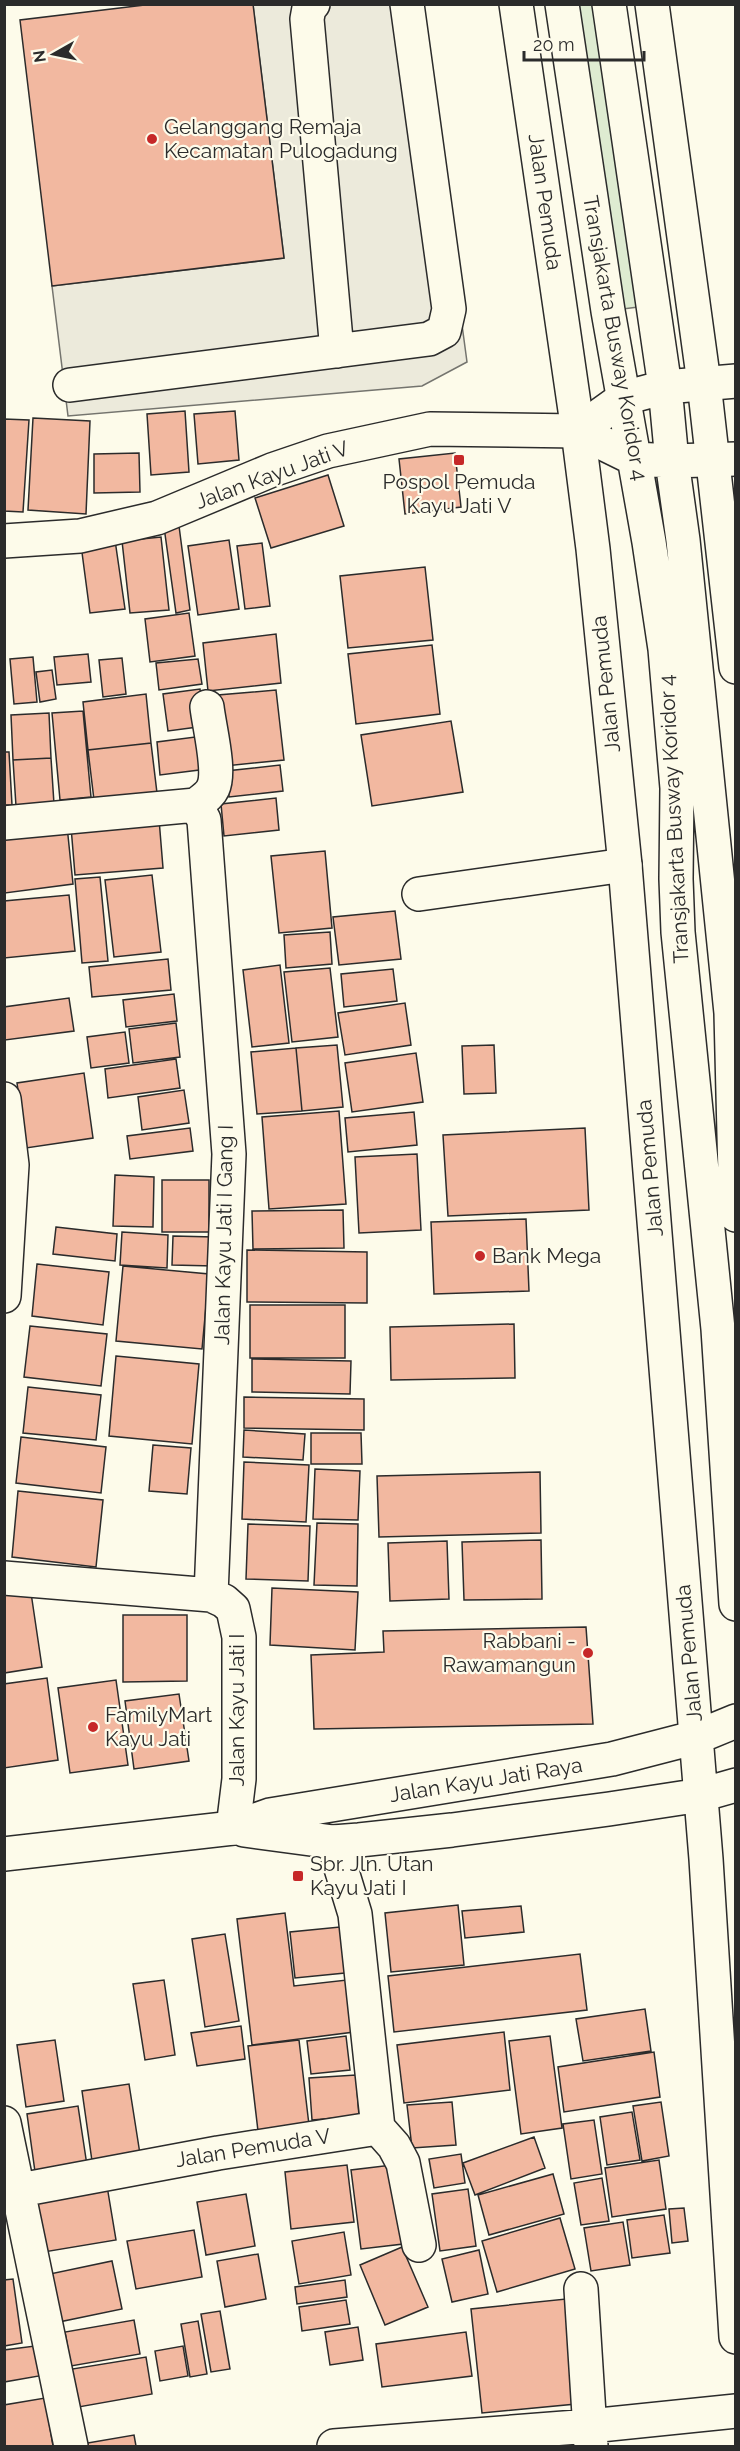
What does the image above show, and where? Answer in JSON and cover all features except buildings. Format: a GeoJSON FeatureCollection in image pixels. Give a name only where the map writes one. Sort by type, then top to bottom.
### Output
{"type":"FeatureCollection","features":[{"type":"Feature","properties":{"kind":"main road"},"geometry":{"type":"LineString","coordinates":[[313,4],[309,8],[307,19],[337,351]]}},
{"type":"Feature","properties":{"kind":"main road"},"geometry":{"type":"LineString","coordinates":[[70,385],[429,339],[444,331],[449,309],[407,4]]}},
{"type":"Feature","properties":{"kind":"main road","name":"Jalan Pemuda"},"geometry":{"type":"LineString","coordinates":[[516,4],[578,431],[593,549],[626,866],[701,1795],[735,2337]]}},
{"type":"Feature","properties":{"kind":"main road","name":"Transjakarta Busway Koridor 4"},"geometry":{"type":"LineString","coordinates":[[562,4],[607,304],[657,587],[666,661],[677,788],[678,932],[718,1329],[735,1604]]}},
{"type":"Feature","properties":{"kind":"main road","name":"Transjakarta Busway Koridor 4"},"geometry":{"type":"LineString","coordinates":[[609,4],[665,387],[683,540],[731,1013],[735,1215]]}},
{"type":"Feature","properties":{"kind":"main road"},"geometry":{"type":"LineString","coordinates":[[652,4],[720,382],[735,667]]}},
{"type":"Feature","properties":{"kind":"main road"},"geometry":{"type":"LineString","coordinates":[[720,382],[665,387],[624,398],[578,431],[635,459],[724,460]]}},
{"type":"Feature","properties":{"kind":"main road","name":"Jalan Kayu Jati V"},"geometry":{"type":"LineString","coordinates":[[4,541],[80,536],[157,518],[272,471],[328,451],[430,429],[578,431]]}},
{"type":"Feature","properties":{"kind":"main road"},"geometry":{"type":"LineString","coordinates":[[4,823],[196,805],[213,788],[215,773],[207,707]]}},
{"type":"Feature","properties":{"kind":"main road","name":"Jalan Kayu Jati I Gang I"},"geometry":{"type":"LineString","coordinates":[[196,805],[204,820],[229,1154],[211,1595]]}},
{"type":"Feature","properties":{"kind":"main road"},"geometry":{"type":"LineString","coordinates":[[419,894],[626,866]]}},
{"type":"Feature","properties":{"kind":"main road"},"geometry":{"type":"LineString","coordinates":[[4,1099],[12,1165],[4,1296]]}},
{"type":"Feature","properties":{"kind":"main road"},"geometry":{"type":"LineString","coordinates":[[4,1578],[211,1595]]}},
{"type":"Feature","properties":{"kind":"main road","name":"Jalan Kayu Jati I"},"geometry":{"type":"LineString","coordinates":[[211,1595],[224,1601],[233,1609],[239,1637],[239,1779],[233,1828]]}},
{"type":"Feature","properties":{"kind":"main road","name":"Jalan Kayu Jati Raya"},"geometry":{"type":"LineString","coordinates":[[4,1854],[233,1828],[270,1815],[612,1759],[696,1737],[735,1721]]}},
{"type":"Feature","properties":{"kind":"main road","name":"Jalan Kayu Jati Raya"},"geometry":{"type":"LineString","coordinates":[[233,1828],[333,1842],[452,1830],[701,1795],[735,1785]]}},
{"type":"Feature","properties":{"kind":"main road"},"geometry":{"type":"LineString","coordinates":[[333,1842],[355,1914],[378,2128],[394,2146],[402,2163],[419,2245]]}},
{"type":"Feature","properties":{"kind":"main road"},"geometry":{"type":"LineString","coordinates":[[4,2123],[12,2192],[71,2446]]}},
{"type":"Feature","properties":{"kind":"main road","name":"Jalan Pemuda V"},"geometry":{"type":"LineString","coordinates":[[12,2192],[218,2153],[378,2128]]}},
{"type":"Feature","properties":{"kind":"main road"},"geometry":{"type":"LineString","coordinates":[[581,2289],[591,2436]]}},
{"type":"Feature","properties":{"kind":"main road"},"geometry":{"type":"LineString","coordinates":[[334,2446],[591,2436],[735,2411]]}},
{"type":"Feature","properties":{"kind":"green space"},"geometry":{"type":"Polygon","coordinates":[[[562,5],[610,5],[653,305],[608,311],[562,5]]]}},
{"type":"Feature","properties":{"kind":"shaded area"},"geometry":{"type":"Polygon","coordinates":[[[253,5],[419,5],[467,362],[422,386],[68,416],[52,286],[284,258],[253,5]]]}},
{"type":"Feature","properties":{"kind":"place","name":"Gelanggang Remaja Kecamatan Pulogadung"},"geometry":{"type":"Point","coordinates":[152,139]}},
{"type":"Feature","properties":{"kind":"place","name":"Pospol Pemuda Kayu Jati V"},"geometry":{"type":"Point","coordinates":[459,460]}},
{"type":"Feature","properties":{"kind":"place","name":"Bank Mega"},"geometry":{"type":"Point","coordinates":[480,1256]}},
{"type":"Feature","properties":{"kind":"place","name":"Rabbani - Rawamangun"},"geometry":{"type":"Point","coordinates":[588,1653]}},
{"type":"Feature","properties":{"kind":"place","name":"FamilyMart Kayu Jati"},"geometry":{"type":"Point","coordinates":[93,1727]}},
{"type":"Feature","properties":{"kind":"place","name":"Sbr. Jln. Utan Kayu Jati I"},"geometry":{"type":"Point","coordinates":[298,1876]}}]}
